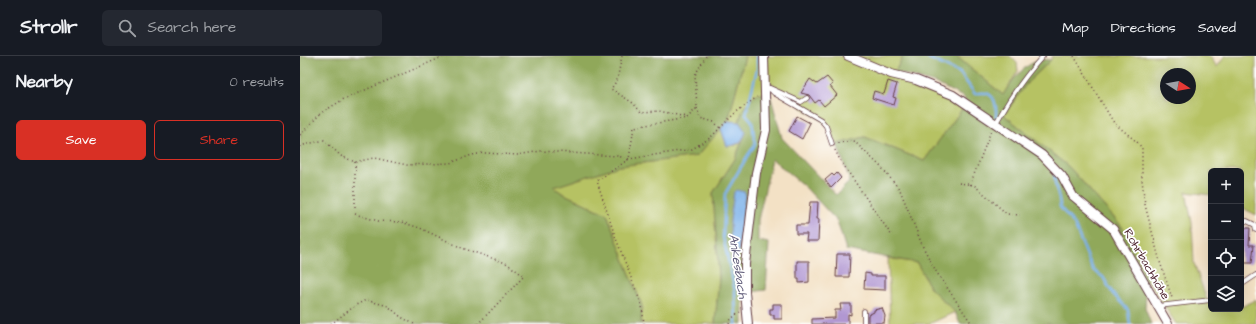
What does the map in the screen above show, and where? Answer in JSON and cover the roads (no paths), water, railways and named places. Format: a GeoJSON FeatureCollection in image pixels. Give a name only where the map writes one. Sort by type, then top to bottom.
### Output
{"type":"FeatureCollection","features":[{"type":"Feature","properties":{"kind":"street"},"geometry":{"type":"LineString","coordinates":[[748,324],[745,292],[745,264],[756,173],[766,130],[764,56]]}},
{"type":"Feature","properties":{"kind":"street","name":"Rohrbachhöhe"},"geometry":{"type":"LineString","coordinates":[[848,56],[891,74],[916,80],[953,95],[1042,155],[1062,176],[1073,196],[1113,229],[1168,324]]}},
{"type":"Feature","properties":{"kind":"lane"},"geometry":{"type":"LineString","coordinates":[[995,123],[1026,75],[1043,56]]}},
{"type":"Feature","properties":{"kind":"lane"},"geometry":{"type":"LineString","coordinates":[[766,86],[801,102],[807,98]]}},
{"type":"Feature","properties":{"kind":"lane"},"geometry":{"type":"LineString","coordinates":[[766,86],[774,93],[821,120],[826,126],[832,144]]}},
{"type":"Feature","properties":{"kind":"lane"},"geometry":{"type":"LineString","coordinates":[[1244,222],[1247,221],[1255,225],[1256,230]]}},
{"type":"Feature","properties":{"kind":"lane"},"geometry":{"type":"LineString","coordinates":[[1244,283],[1256,275]]}},
{"type":"Feature","properties":{"kind":"lane"},"geometry":{"type":"LineString","coordinates":[[1158,306],[1190,304],[1208,301]]}},
{"type":"Feature","properties":{"kind":"lane"},"geometry":{"type":"LineString","coordinates":[[864,311],[864,324]]}},
{"type":"Feature","properties":{"kind":"water"},"geometry":{"type":"Polygon","coordinates":[[[728,121],[739,122],[746,132],[739,142],[734,145],[727,146],[721,129],[728,121]]]}},
{"type":"Feature","properties":{"kind":"water"},"geometry":{"type":"Polygon","coordinates":[[[736,190],[745,192],[745,194],[739,251],[733,253],[731,250],[730,221],[734,192],[736,190]]]}},
{"type":"Feature","properties":{"kind":"waterway","name":"Ankesbach"},"geometry":{"type":"LineString","coordinates":[[736,324],[735,291],[723,237],[725,194],[755,145],[752,121],[746,114],[757,69],[757,56]]}},
{"type":"Feature","properties":{"kind":"waterway"},"geometry":{"type":"LineString","coordinates":[[924,56],[960,73],[975,94],[986,93],[990,95],[995,101],[996,117]]}},
{"type":"Feature","properties":{"kind":"waterway"},"geometry":{"type":"LineString","coordinates":[[1055,171],[1055,185],[1060,207],[1074,224],[1093,270],[1103,277],[1113,294],[1128,310],[1130,324]]}}]}
